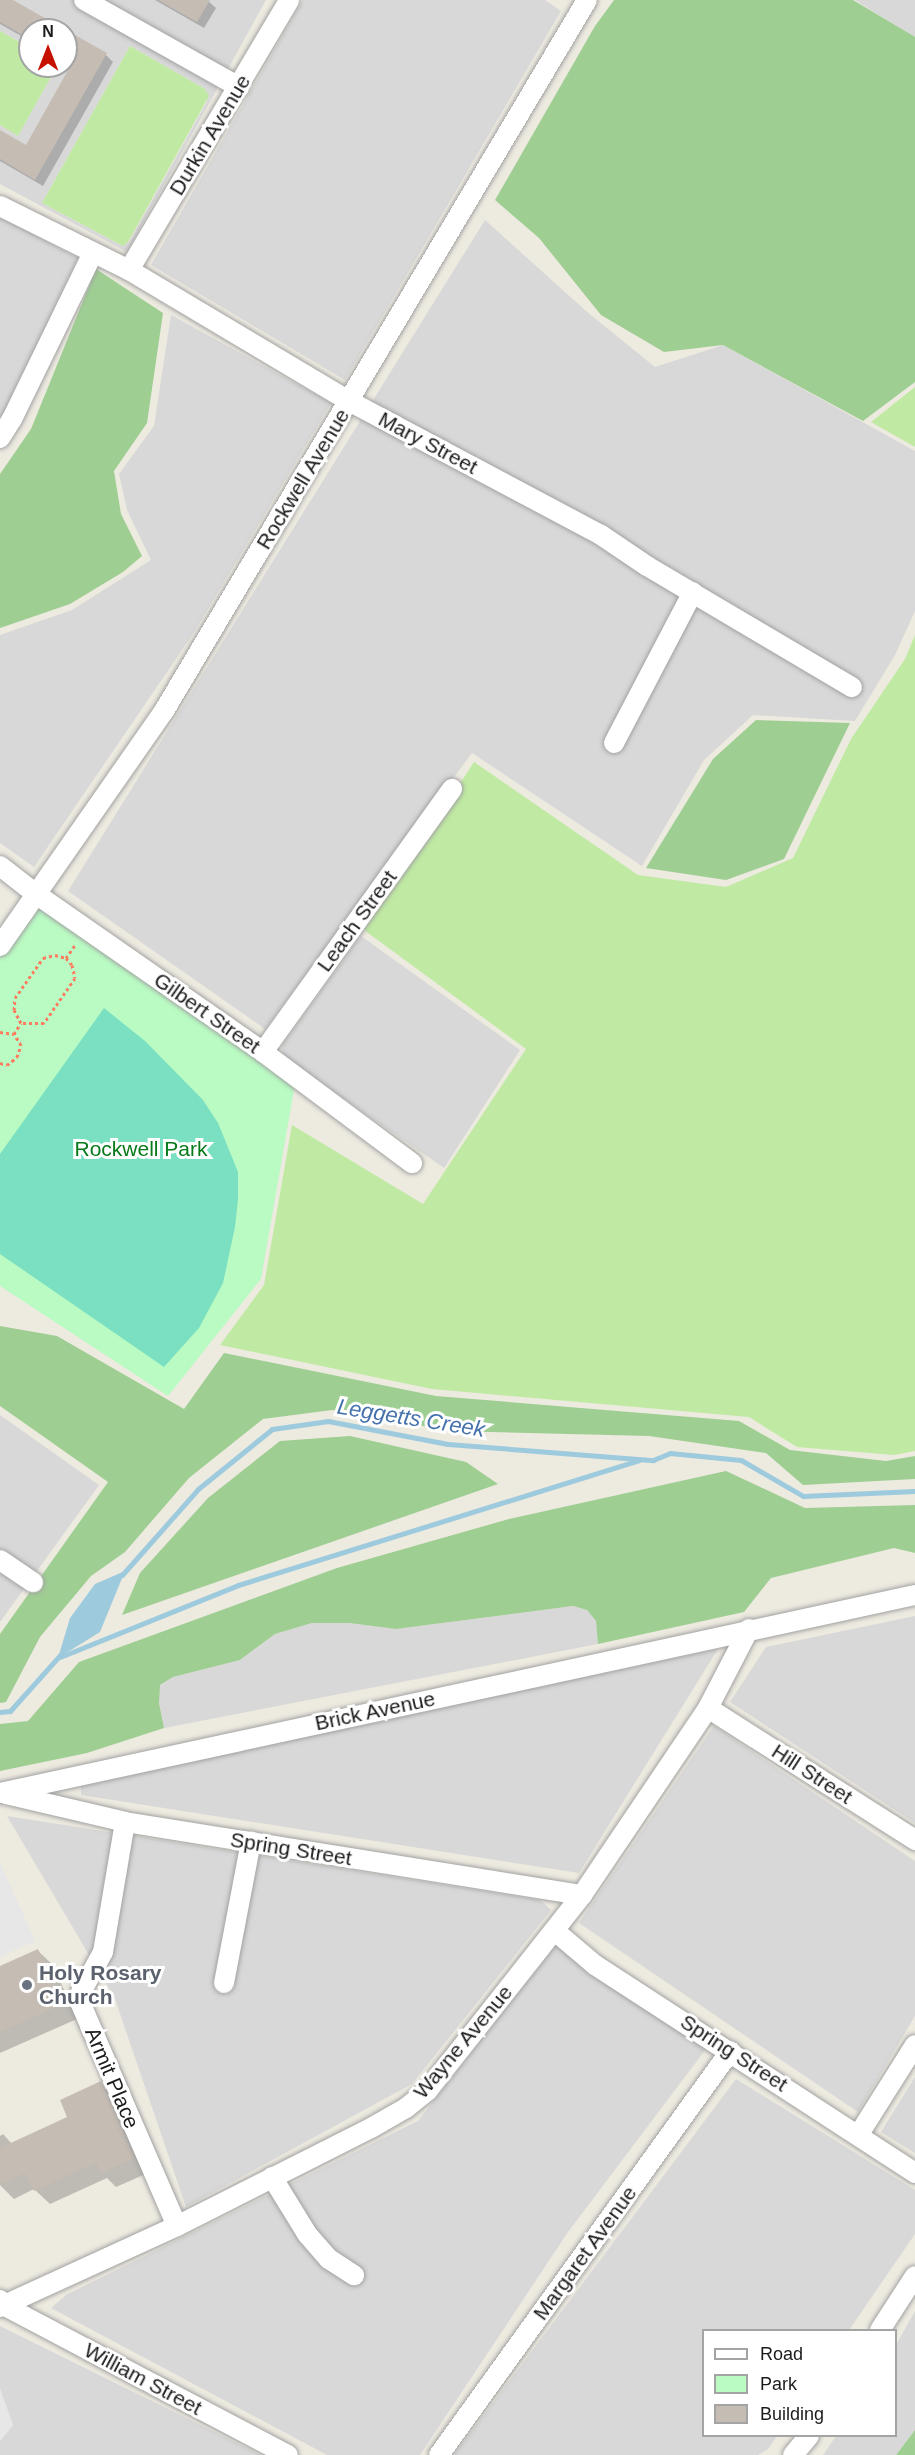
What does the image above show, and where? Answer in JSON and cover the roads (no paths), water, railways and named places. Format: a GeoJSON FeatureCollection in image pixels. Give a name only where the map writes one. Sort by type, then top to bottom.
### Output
{"type":"FeatureCollection","features":[{"type":"Feature","properties":{"kind":"street"},"geometry":{"type":"LineString","coordinates":[[84,0],[239,87]]}},
{"type":"Feature","properties":{"kind":"street","name":"Durkin Avenue"},"geometry":{"type":"LineString","coordinates":[[129,270],[289,0]]}},
{"type":"Feature","properties":{"kind":"street","name":"Rockwell Avenue"},"geometry":{"type":"LineString","coordinates":[[0,946],[164,711],[349,401],[581,2]]}},
{"type":"Feature","properties":{"kind":"street","name":"Mary Street"},"geometry":{"type":"LineString","coordinates":[[0,206],[129,270],[349,401],[602,535],[852,687]]}},
{"type":"Feature","properties":{"kind":"street"},"geometry":{"type":"LineString","coordinates":[[0,438],[12,419],[93,253]]}},
{"type":"Feature","properties":{"kind":"street"},"geometry":{"type":"LineString","coordinates":[[614,743],[693,592]]}},
{"type":"Feature","properties":{"kind":"street","name":"Leach Street"},"geometry":{"type":"LineString","coordinates":[[263,1052],[452,789]]}},
{"type":"Feature","properties":{"kind":"street","name":"Gilbert Street"},"geometry":{"type":"LineString","coordinates":[[0,866],[36,894],[263,1052],[412,1163]]}},
{"type":"Feature","properties":{"kind":"street"},"geometry":{"type":"LineString","coordinates":[[0,1560],[33,1582]]}},
{"type":"Feature","properties":{"kind":"street","name":"Brick Avenue"},"geometry":{"type":"LineString","coordinates":[[0,1793],[749,1629],[915,1595]]}},
{"type":"Feature","properties":{"kind":"street","name":"Wayne Avenue"},"geometry":{"type":"LineString","coordinates":[[1,2304],[177,2226],[397,2113],[428,2090],[582,1895],[708,1708],[749,1629]]}},
{"type":"Feature","properties":{"kind":"street","name":"Hill Street"},"geometry":{"type":"LineString","coordinates":[[708,1708],[915,1840]]}},
{"type":"Feature","properties":{"kind":"street","name":"Spring Street"},"geometry":{"type":"LineString","coordinates":[[0,1793],[125,1822],[582,1895]]}},
{"type":"Feature","properties":{"kind":"street","name":"Armit Place"},"geometry":{"type":"LineString","coordinates":[[125,1822],[103,1952],[81,1992],[80,2002],[177,2226]]}},
{"type":"Feature","properties":{"kind":"street"},"geometry":{"type":"LineString","coordinates":[[224,1983],[251,1842]]}},
{"type":"Feature","properties":{"kind":"street","name":"Spring Street"},"geometry":{"type":"LineString","coordinates":[[555,1931],[595,1965],[859,2134],[915,2173]]}},
{"type":"Feature","properties":{"kind":"street"},"geometry":{"type":"LineString","coordinates":[[859,2134],[915,2045]]}},
{"type":"Feature","properties":{"kind":"street","name":"Margaret Avenue"},"geometry":{"type":"LineString","coordinates":[[439,2455],[730,2051]]}},
{"type":"Feature","properties":{"kind":"street"},"geometry":{"type":"LineString","coordinates":[[272,2177],[307,2234],[329,2259],[354,2275]]}},
{"type":"Feature","properties":{"kind":"street"},"geometry":{"type":"LineString","coordinates":[[881,2329],[915,2276]]}},
{"type":"Feature","properties":{"kind":"street","name":"William Street"},"geometry":{"type":"LineString","coordinates":[[1,2304],[278,2453]]}},
{"type":"Feature","properties":{"kind":"street"},"geometry":{"type":"LineString","coordinates":[[793,2455],[808,2437]]}},
{"type":"Feature","properties":{"kind":"water"},"geometry":{"type":"Polygon","coordinates":[[[125,1571],[100,1632],[58,1658],[70,1618],[95,1584],[125,1571]]]}},
{"type":"Feature","properties":{"kind":"waterway","name":"Leggetts Creek"},"geometry":{"type":"LineString","coordinates":[[122,1575],[198,1489],[272,1429],[328,1421],[448,1444],[653,1460],[670,1453],[741,1460],[803,1496],[915,1491]]}},
{"type":"Feature","properties":{"kind":"waterway","name":"Leggetts Creek"},"geometry":{"type":"LineString","coordinates":[[60,1657],[238,1585],[639,1460]]}},
{"type":"Feature","properties":{"kind":"waterway","name":"Leggetts Creek"},"geometry":{"type":"LineString","coordinates":[[0,1712],[10,1711],[61,1654]]}},
{"type":"Feature","properties":{"kind":"place","name":"Holy Rosary Church"},"geometry":{"type":"Point","coordinates":[27,1985]}},
{"type":"Feature","properties":{"kind":"park label","name":"Rockwell Park"},"geometry":{"type":"Point","coordinates":[141,1149]}}]}
